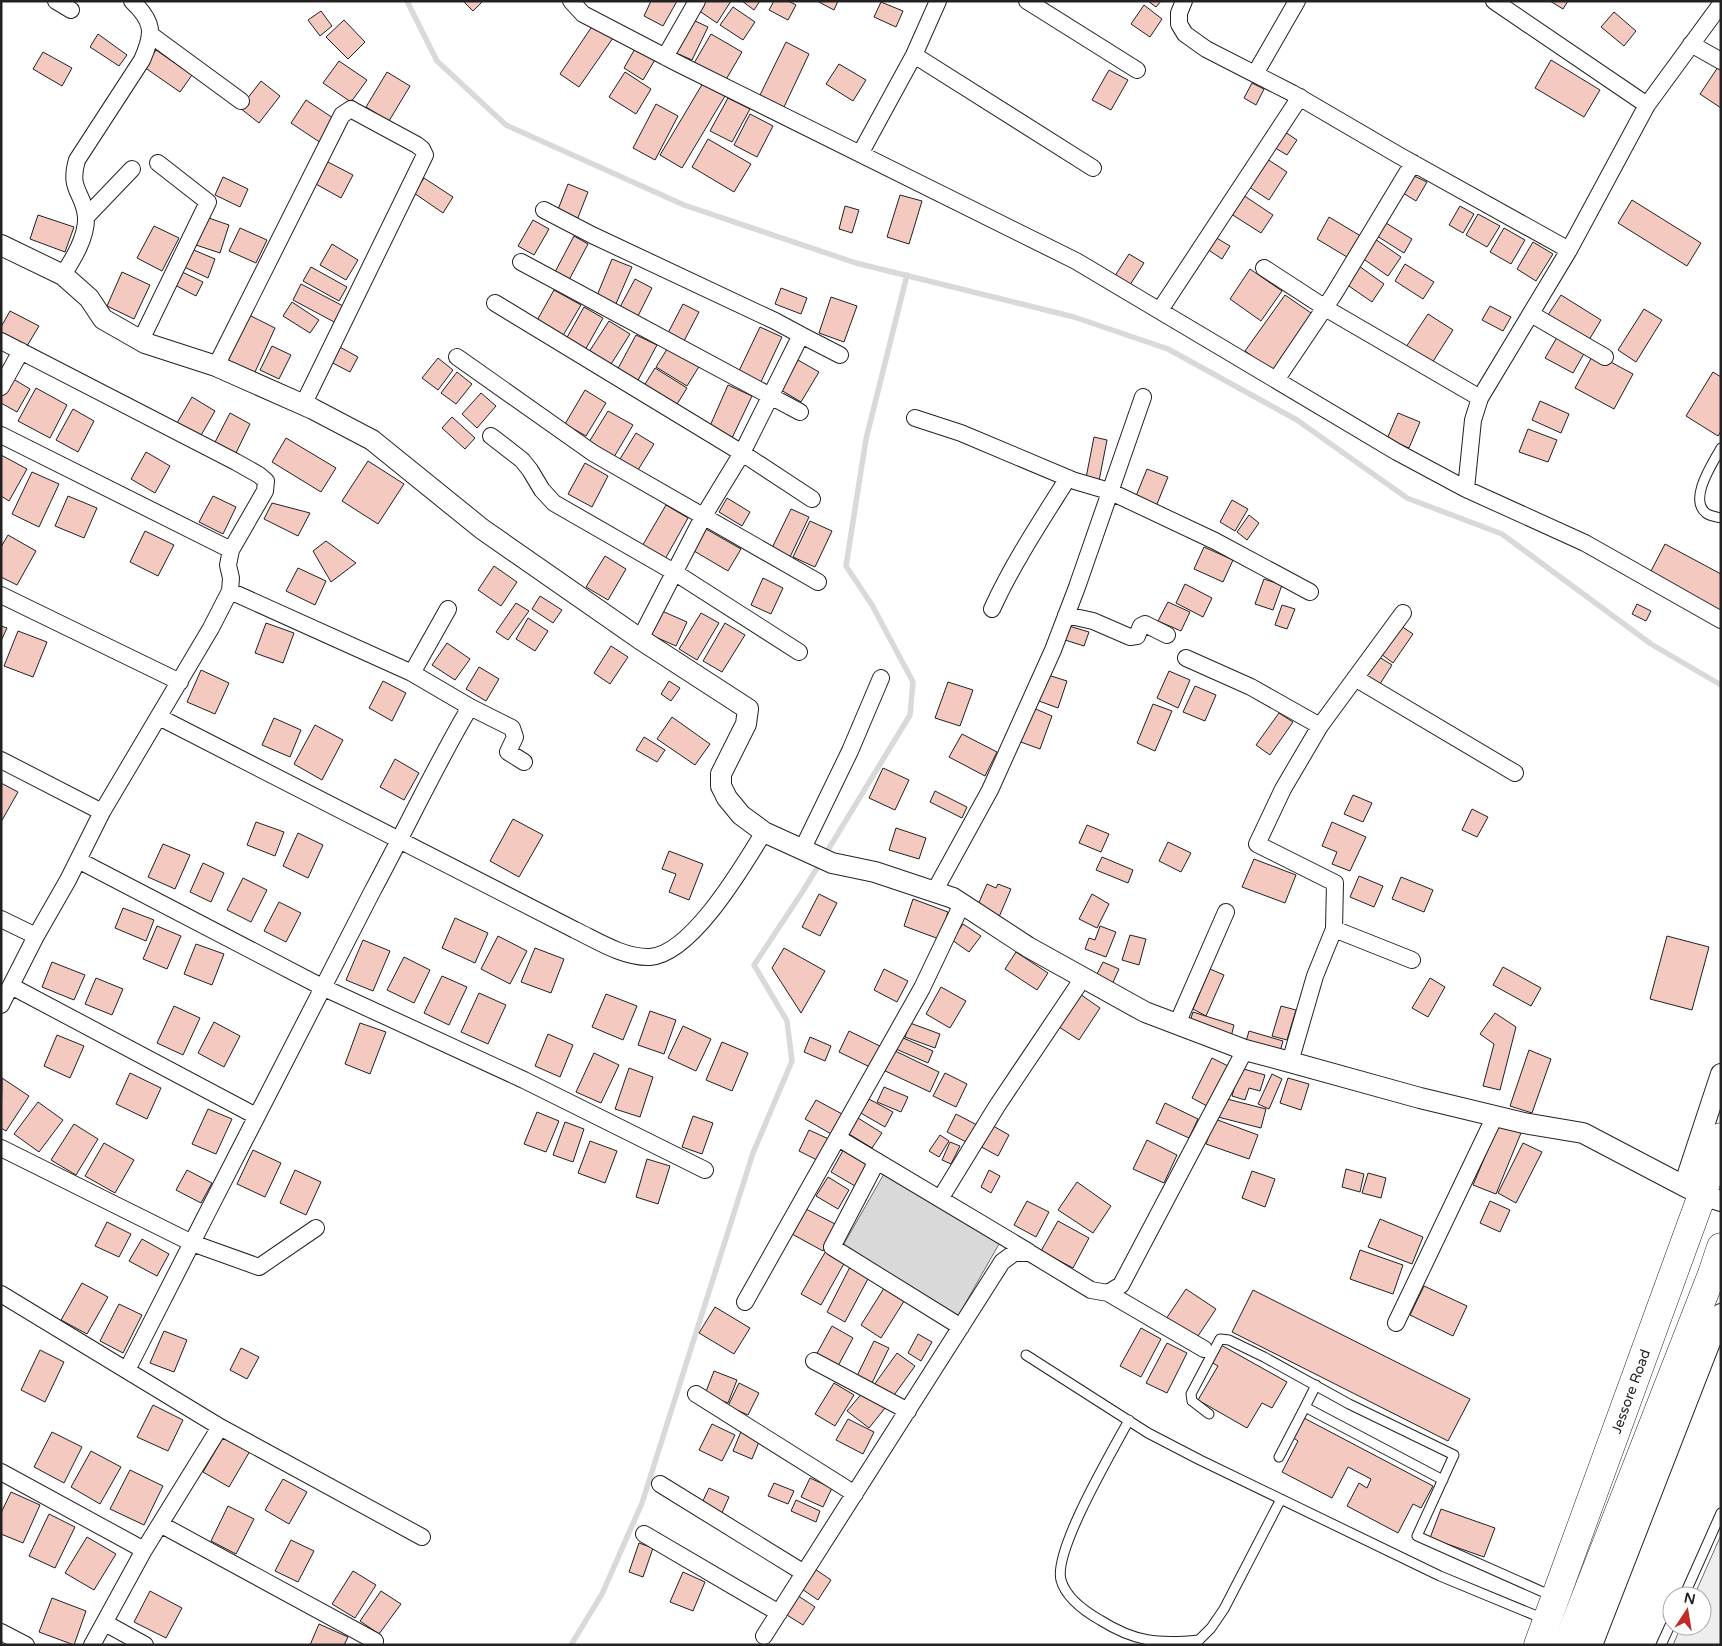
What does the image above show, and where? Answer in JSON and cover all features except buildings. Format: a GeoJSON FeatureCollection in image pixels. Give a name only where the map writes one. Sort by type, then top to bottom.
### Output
{"type":"FeatureCollection","features":[{"type":"Feature","properties":{"kind":"highway","name":"Jessore Road"},"geometry":{"type":"LineString","coordinates":[[1547,1621],[1721,1137]]}},
{"type":"Feature","properties":{"kind":"highway"},"geometry":{"type":"LineString","coordinates":[[1567,1645],[1721,1248]]}},
{"type":"Feature","properties":{"kind":"street"},"geometry":{"type":"LineString","coordinates":[[56,1],[70,10]]}},
{"type":"Feature","properties":{"kind":"street"},"geometry":{"type":"LineString","coordinates":[[63,275],[82,238],[86,217],[74,182],[77,160],[142,60],[149,45],[151,27],[147,17],[132,1]]}},
{"type":"Feature","properties":{"kind":"street"},"geometry":{"type":"LineString","coordinates":[[571,1],[583,14],[665,57],[1076,261],[1397,452],[1466,489],[1585,543],[1721,620]]}},
{"type":"Feature","properties":{"kind":"street"},"geometry":{"type":"LineString","coordinates":[[665,57],[697,1]]}},
{"type":"Feature","properties":{"kind":"street"},"geometry":{"type":"LineString","coordinates":[[860,154],[914,55],[938,1]]}},
{"type":"Feature","properties":{"kind":"street"},"geometry":{"type":"LineString","coordinates":[[1027,1],[1137,70]]}},
{"type":"Feature","properties":{"kind":"street"},"geometry":{"type":"LineString","coordinates":[[1184,1],[1179,13],[1179,24],[1185,34],[1206,49],[1300,97],[1413,163],[1569,250]]}},
{"type":"Feature","properties":{"kind":"street"},"geometry":{"type":"LineString","coordinates":[[1255,74],[1297,1]]}},
{"type":"Feature","properties":{"kind":"street"},"geometry":{"type":"LineString","coordinates":[[1494,2],[1647,105]]}},
{"type":"Feature","properties":{"kind":"street"},"geometry":{"type":"LineString","coordinates":[[1466,489],[1473,420],[1480,398],[1569,250],[1647,105],[1721,4]]}},
{"type":"Feature","properties":{"kind":"street"},"geometry":{"type":"LineString","coordinates":[[151,36],[240,101]]}},
{"type":"Feature","properties":{"kind":"street"},"geometry":{"type":"LineString","coordinates":[[1691,44],[1721,61]]}},
{"type":"Feature","properties":{"kind":"street"},"geometry":{"type":"LineString","coordinates":[[914,55],[1093,168]]}},
{"type":"Feature","properties":{"kind":"street"},"geometry":{"type":"LineString","coordinates":[[1160,310],[1300,97]]}},
{"type":"Feature","properties":{"kind":"street"},"geometry":{"type":"LineString","coordinates":[[216,366],[342,115],[351,109],[417,145],[425,155],[303,405]]}},
{"type":"Feature","properties":{"kind":"street"},"geometry":{"type":"LineString","coordinates":[[141,340],[208,202],[158,163]]}},
{"type":"Feature","properties":{"kind":"street"},"geometry":{"type":"LineString","coordinates":[[1276,380],[1328,310],[1413,163]]}},
{"type":"Feature","properties":{"kind":"street"},"geometry":{"type":"LineString","coordinates":[[86,217],[132,170]]}},
{"type":"Feature","properties":{"kind":"street"},"geometry":{"type":"LineString","coordinates":[[544,210],[600,239],[775,321],[840,355]]}},
{"type":"Feature","properties":{"kind":"street"},"geometry":{"type":"LineString","coordinates":[[1,246],[63,275],[89,298],[103,319],[141,340],[216,366],[303,405],[372,440],[482,529],[640,639],[748,709],[746,724],[721,774],[721,786],[727,798],[741,815],[764,832],[832,862],[875,872],[953,898],[1028,947],[1145,1012],[1245,1050],[1420,1098],[1495,1116],[1583,1133],[1702,1194],[1721,1074]]}},
{"type":"Feature","properties":{"kind":"street"},"geometry":{"type":"LineString","coordinates":[[521,262],[800,412]]}},
{"type":"Feature","properties":{"kind":"street"},"geometry":{"type":"LineString","coordinates":[[1264,268],[1328,310],[1480,398]]}},
{"type":"Feature","properties":{"kind":"street"},"geometry":{"type":"LineString","coordinates":[[495,303],[742,453],[812,499]]}},
{"type":"Feature","properties":{"kind":"street"},"geometry":{"type":"LineString","coordinates":[[1531,314],[1605,357]]}},
{"type":"Feature","properties":{"kind":"street"},"geometry":{"type":"LineString","coordinates":[[640,639],[674,572],[742,453],[769,396],[801,336]]}},
{"type":"Feature","properties":{"kind":"street"},"geometry":{"type":"LineString","coordinates":[[1,342],[236,462],[266,481],[265,491],[230,550],[228,565],[231,578],[230,592],[180,682],[102,812],[1,1005]]}},
{"type":"Feature","properties":{"kind":"street"},"geometry":{"type":"LineString","coordinates":[[1,387],[21,351]]}},
{"type":"Feature","properties":{"kind":"street"},"geometry":{"type":"LineString","coordinates":[[457,357],[593,453],[818,582]]}},
{"type":"Feature","properties":{"kind":"street"},"geometry":{"type":"LineString","coordinates":[[934,892],[990,790],[1053,650],[1143,397]]}},
{"type":"Feature","properties":{"kind":"street"},"geometry":{"type":"LineString","coordinates":[[915,418],[961,434],[1068,478],[1109,492],[1215,541],[1310,592]]}},
{"type":"Feature","properties":{"kind":"street"},"geometry":{"type":"LineString","coordinates":[[1,435],[230,550]]}},
{"type":"Feature","properties":{"kind":"street"},"geometry":{"type":"LineString","coordinates":[[491,436],[522,460],[542,490],[554,503],[674,572],[799,652]]}},
{"type":"Feature","properties":{"kind":"street"},"geometry":{"type":"LineString","coordinates":[[992,609],[1021,553],[1068,478]]}},
{"type":"Feature","properties":{"kind":"street"},"geometry":{"type":"LineString","coordinates":[[230,592],[412,673],[512,728],[515,737],[508,752],[524,762]]}},
{"type":"Feature","properties":{"kind":"street"},"geometry":{"type":"LineString","coordinates":[[1,595],[180,682]]}},
{"type":"Feature","properties":{"kind":"street"},"geometry":{"type":"LineString","coordinates":[[412,673],[448,610]]}},
{"type":"Feature","properties":{"kind":"street"},"geometry":{"type":"LineString","coordinates":[[1290,1062],[1315,976],[1334,929],[1335,883],[1257,844],[1283,789],[1320,726],[1402,613]]}},
{"type":"Feature","properties":{"kind":"street"},"geometry":{"type":"LineString","coordinates":[[1066,615],[1093,621],[1130,638],[1137,636],[1141,626],[1145,624],[1167,635]]}},
{"type":"Feature","properties":{"kind":"street"},"geometry":{"type":"LineString","coordinates":[[1186,658],[1251,687],[1320,726]]}},
{"type":"Feature","properties":{"kind":"street"},"geometry":{"type":"LineString","coordinates":[[806,852],[881,678]]}},
{"type":"Feature","properties":{"kind":"street"},"geometry":{"type":"LineString","coordinates":[[1355,678],[1515,773]]}},
{"type":"Feature","properties":{"kind":"street"},"geometry":{"type":"LineString","coordinates":[[128,1370],[322,987],[400,840],[445,749],[470,706]]}},
{"type":"Feature","properties":{"kind":"street"},"geometry":{"type":"LineString","coordinates":[[159,717],[624,953],[649,957],[663,955],[698,927],[731,885],[764,832]]}},
{"type":"Feature","properties":{"kind":"street"},"geometry":{"type":"LineString","coordinates":[[1,760],[102,812]]}},
{"type":"Feature","properties":{"kind":"street"},"geometry":{"type":"LineString","coordinates":[[78,860],[322,987],[524,1080],[705,1170]]}},
{"type":"Feature","properties":{"kind":"street"},"geometry":{"type":"LineString","coordinates":[[745,1302],[922,988],[962,904]]}},
{"type":"Feature","properties":{"kind":"street"},"geometry":{"type":"LineString","coordinates":[[1177,1024],[1226,912]]}},
{"type":"Feature","properties":{"kind":"street"},"geometry":{"type":"LineString","coordinates":[[1,919],[36,936]]}},
{"type":"Feature","properties":{"kind":"street"},"geometry":{"type":"LineString","coordinates":[[1334,929],[1412,960]]}},
{"type":"Feature","properties":{"kind":"street"},"geometry":{"type":"LineString","coordinates":[[940,1199],[997,1106],[1083,978]]}},
{"type":"Feature","properties":{"kind":"street"},"geometry":{"type":"LineString","coordinates":[[11,986],[256,1116]]}},
{"type":"Feature","properties":{"kind":"street"},"geometry":{"type":"LineString","coordinates":[[1108,1293],[1121,1284],[1245,1050]]}},
{"type":"Feature","properties":{"kind":"street"},"geometry":{"type":"LineString","coordinates":[[1396,1323],[1495,1116]]}},
{"type":"Feature","properties":{"kind":"street"},"geometry":{"type":"LineString","coordinates":[[838,1138],[1091,1290],[1108,1293],[1204,1349]]}},
{"type":"Feature","properties":{"kind":"street"},"geometry":{"type":"LineString","coordinates":[[1,1148],[192,1243],[259,1268],[316,1228]]}},
{"type":"Feature","properties":{"kind":"street"},"geometry":{"type":"LineString","coordinates":[[877,1161],[832,1247],[961,1327]]}},
{"type":"Feature","properties":{"kind":"street"},"geometry":{"type":"LineString","coordinates":[[764,1636],[1002,1262],[1014,1253],[1030,1253]]}},
{"type":"Feature","properties":{"kind":"street"},"geometry":{"type":"LineString","coordinates":[[1,1294],[220,1427],[422,1537]]}},
{"type":"Feature","properties":{"kind":"street"},"geometry":{"type":"LineString","coordinates":[[1592,1645],[1721,1314]]}},
{"type":"Feature","properties":{"kind":"street"},"geometry":{"type":"LineString","coordinates":[[814,1361],[908,1411]]}},
{"type":"Feature","properties":{"kind":"street"},"geometry":{"type":"LineString","coordinates":[[696,1394],[855,1494]]}},
{"type":"Feature","properties":{"kind":"street"},"geometry":{"type":"LineString","coordinates":[[92,1645],[144,1550],[220,1427]]}},
{"type":"Feature","properties":{"kind":"street"},"geometry":{"type":"LineString","coordinates":[[1,1472],[144,1550]]}},
{"type":"Feature","properties":{"kind":"street"},"geometry":{"type":"LineString","coordinates":[[660,1484],[804,1573]]}},
{"type":"Feature","properties":{"kind":"street"},"geometry":{"type":"LineString","coordinates":[[160,1524],[375,1641]]}},
{"type":"Feature","properties":{"kind":"street"},"geometry":{"type":"LineString","coordinates":[[644,1534],[779,1613]]}},
{"type":"Feature","properties":{"kind":"street"},"geometry":{"type":"LineString","coordinates":[[105,1623],[145,1645]]}},
{"type":"Feature","properties":{"kind":"street"},"geometry":{"type":"LineString","coordinates":[[1,1632],[26,1645]]}},
{"type":"Feature","properties":{"kind":"lane"},"geometry":{"type":"LineString","coordinates":[[1721,448],[1700,490],[1699,502],[1706,513],[1721,518]]}},
{"type":"Feature","properties":{"kind":"lane"},"geometry":{"type":"LineString","coordinates":[[1209,1414],[1192,1402],[1191,1394],[1220,1339],[1229,1340],[1454,1456],[1417,1536],[1547,1621]]}},
{"type":"Feature","properties":{"kind":"lane"},"geometry":{"type":"LineString","coordinates":[[1026,1355],[1148,1433],[1200,1460],[1440,1576],[1547,1621]]}},
{"type":"Feature","properties":{"kind":"lane"},"geometry":{"type":"LineString","coordinates":[[1279,1457],[1316,1385]]}},
{"type":"Feature","properties":{"kind":"lane"},"geometry":{"type":"LineString","coordinates":[[1305,1407],[1443,1480]]}},
{"type":"Feature","properties":{"kind":"lane"},"geometry":{"type":"LineString","coordinates":[[1128,1420],[1078,1517],[1065,1545],[1060,1563],[1061,1580],[1069,1594],[1086,1612],[1128,1635],[1152,1642],[1199,1640],[1211,1628],[1224,1610],[1281,1499]]}},
{"type":"Feature","properties":{"kind":"lane"},"geometry":{"type":"LineString","coordinates":[[1688,1586],[1721,1513]]}},
{"type":"Feature","properties":{"kind":"shaded area"},"geometry":{"type":"Polygon","coordinates":[[[885,1172],[999,1244],[957,1318],[841,1249],[885,1172]]]}},
{"type":"Feature","properties":{"kind":"shaded area"},"geometry":{"type":"Polygon","coordinates":[[[1721,1535],[1721,1645],[1673,1645],[1677,1636],[1712,1636],[1712,1586],[1698,1586],[1721,1535]]]}},
{"type":"Feature","properties":{"kind":"waterway"},"geometry":{"type":"LineString","coordinates":[[407,1],[437,61],[506,125],[684,205],[856,263],[1074,317],[1168,349],[1297,420],[1407,498],[1502,534],[1651,644],[1721,685]]}},
{"type":"Feature","properties":{"kind":"waterway"},"geometry":{"type":"LineString","coordinates":[[571,1645],[602,1594],[642,1503],[753,1153],[792,1061],[787,1021],[754,965],[803,891],[910,715],[913,682],[872,605],[846,566],[866,439],[907,275]]}}]}
